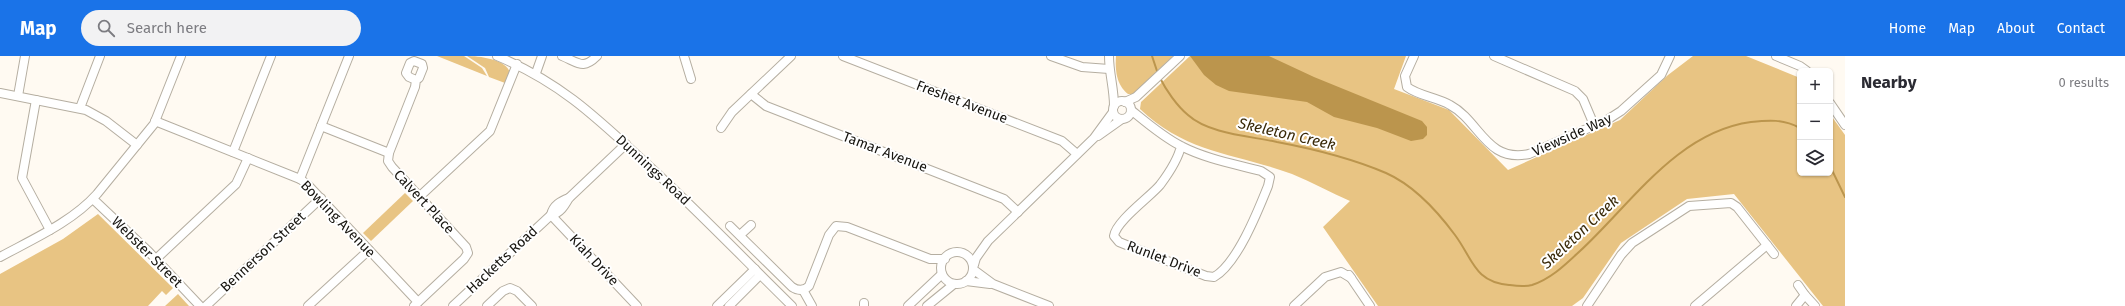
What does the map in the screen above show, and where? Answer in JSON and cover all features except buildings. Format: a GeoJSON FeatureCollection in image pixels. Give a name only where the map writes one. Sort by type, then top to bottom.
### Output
{"type":"FeatureCollection","features":[{"type":"Feature","properties":{"kind":"street"},"geometry":{"type":"LineString","coordinates":[[18,96],[25,56]]}},
{"type":"Feature","properties":{"kind":"street"},"geometry":{"type":"LineString","coordinates":[[80,108],[100,56]]}},
{"type":"Feature","properties":{"kind":"street"},"geometry":{"type":"LineString","coordinates":[[0,257],[50,230],[93,199],[155,121],[181,56]]}},
{"type":"Feature","properties":{"kind":"street"},"geometry":{"type":"LineString","coordinates":[[233,152],[271,56]]}},
{"type":"Feature","properties":{"kind":"street"},"geometry":{"type":"LineString","coordinates":[[300,179],[349,56]]}},
{"type":"Feature","properties":{"kind":"street","name":"Dunnings Road"},"geometry":{"type":"LineString","coordinates":[[497,56],[533,72],[576,100],[689,203],[792,306]]}},
{"type":"Feature","properties":{"kind":"street"},"geometry":{"type":"LineString","coordinates":[[533,72],[537,56]]}},
{"type":"Feature","properties":{"kind":"street"},"geometry":{"type":"LineString","coordinates":[[533,72],[542,56]]}},
{"type":"Feature","properties":{"kind":"street"},"geometry":{"type":"LineString","coordinates":[[562,56],[584,65],[589,64],[597,56]]}},
{"type":"Feature","properties":{"kind":"street"},"geometry":{"type":"LineString","coordinates":[[684,56],[691,79]]}},
{"type":"Feature","properties":{"kind":"street"},"geometry":{"type":"LineString","coordinates":[[721,128],[732,112],[791,56]]}},
{"type":"Feature","properties":{"kind":"street","name":"Freshet Avenue"},"geometry":{"type":"LineString","coordinates":[[844,56],[1062,141],[1077,154]]}},
{"type":"Feature","properties":{"kind":"street"},"geometry":{"type":"LineString","coordinates":[[1051,56],[1082,67],[1109,69]]}},
{"type":"Feature","properties":{"kind":"street"},"geometry":{"type":"LineString","coordinates":[[1109,56],[1109,69],[1113,83],[1114,109],[1117,118],[1147,124]]}},
{"type":"Feature","properties":{"kind":"street"},"geometry":{"type":"LineString","coordinates":[[966,281],[974,268],[976,258],[984,246],[1094,138],[1124,119],[1128,105],[1180,56]]}},
{"type":"Feature","properties":{"kind":"street","name":"Viewside Way"},"geometry":{"type":"LineString","coordinates":[[1414,56],[1406,76],[1407,86],[1451,105],[1492,146],[1504,154],[1514,156],[1529,154],[1612,117],[1629,105],[1661,75],[1670,56]]}},
{"type":"Feature","properties":{"kind":"street"},"geometry":{"type":"LineString","coordinates":[[1494,56],[1575,91],[1583,99],[1594,125]]}},
{"type":"Feature","properties":{"kind":"street"},"geometry":{"type":"LineString","coordinates":[[1776,56],[1803,68]]}},
{"type":"Feature","properties":{"kind":"street"},"geometry":{"type":"LineString","coordinates":[[420,197],[490,131],[517,64]]}},
{"type":"Feature","properties":{"kind":"street","name":"Calvert Place"},"geometry":{"type":"LineString","coordinates":[[416,80],[415,87],[389,153],[390,165],[466,247],[468,253],[464,260],[416,304]]}},
{"type":"Feature","properties":{"kind":"street"},"geometry":{"type":"LineString","coordinates":[[1113,83],[1128,105],[1147,124],[1181,146]]}},
{"type":"Feature","properties":{"kind":"street"},"geometry":{"type":"LineString","coordinates":[[0,93],[80,108],[106,120],[137,145]]}},
{"type":"Feature","properties":{"kind":"street","name":"Tamar Avenue"},"geometry":{"type":"LineString","coordinates":[[751,94],[766,106],[1004,199],[1018,212]]}},
{"type":"Feature","properties":{"kind":"street"},"geometry":{"type":"LineString","coordinates":[[36,100],[22,178],[50,230]]}},
{"type":"Feature","properties":{"kind":"street"},"geometry":{"type":"LineString","coordinates":[[1094,138],[1118,102],[1128,105]]}},
{"type":"Feature","properties":{"kind":"street"},"geometry":{"type":"LineString","coordinates":[[1831,104],[1845,125]]}},
{"type":"Feature","properties":{"kind":"street","name":"Bowling Avenue"},"geometry":{"type":"LineString","coordinates":[[155,121],[300,179],[321,198],[416,304]]}},
{"type":"Feature","properties":{"kind":"street"},"geometry":{"type":"LineString","coordinates":[[322,126],[389,153]]}},
{"type":"Feature","properties":{"kind":"street","name":"Hacketts Road"},"geometry":{"type":"LineString","coordinates":[[453,306],[551,215],[552,209],[561,201],[570,198],[626,144]]}},
{"type":"Feature","properties":{"kind":"street","name":"Runlet Drive"},"geometry":{"type":"LineString","coordinates":[[1181,146],[1198,153],[1262,171],[1270,177],[1267,190],[1237,252],[1219,274],[1213,277],[1206,276],[1119,242],[1114,236],[1118,226],[1159,185],[1170,171],[1181,146]]}},
{"type":"Feature","properties":{"kind":"street"},"geometry":{"type":"LineString","coordinates":[[156,259],[236,184],[248,158]]}},
{"type":"Feature","properties":{"kind":"street","name":"Bennerson Street"},"geometry":{"type":"LineString","coordinates":[[206,306],[321,198]]}},
{"type":"Feature","properties":{"kind":"street","name":"Webster Street"},"geometry":{"type":"LineString","coordinates":[[93,199],[156,259],[200,306]]}},
{"type":"Feature","properties":{"kind":"street"},"geometry":{"type":"LineString","coordinates":[[1587,306],[1627,248],[1690,206],[1731,202],[1774,254]]}},
{"type":"Feature","properties":{"kind":"street","name":"Kiah Drive"},"geometry":{"type":"LineString","coordinates":[[551,215],[637,306]]}},
{"type":"Feature","properties":{"kind":"street"},"geometry":{"type":"LineString","coordinates":[[740,235],[750,225]]}},
{"type":"Feature","properties":{"kind":"street"},"geometry":{"type":"LineString","coordinates":[[730,226],[792,287],[803,290],[812,306]]}},
{"type":"Feature","properties":{"kind":"street"},"geometry":{"type":"LineString","coordinates":[[803,290],[809,285],[834,226],[842,226],[930,259],[945,259],[957,253],[964,254],[969,257],[974,268],[993,284]]}},
{"type":"Feature","properties":{"kind":"street"},"geometry":{"type":"LineString","coordinates":[[1695,306],[1767,245]]}},
{"type":"Feature","properties":{"kind":"street"},"geometry":{"type":"LineString","coordinates":[[964,254],[984,246]]}},
{"type":"Feature","properties":{"kind":"street"},"geometry":{"type":"LineString","coordinates":[[308,306],[369,250]]}},
{"type":"Feature","properties":{"kind":"street"},"geometry":{"type":"LineString","coordinates":[[930,259],[954,284]]}},
{"type":"Feature","properties":{"kind":"street"},"geometry":{"type":"LineString","coordinates":[[908,306],[941,272],[945,259]]}},
{"type":"Feature","properties":{"kind":"street"},"geometry":{"type":"LineString","coordinates":[[1294,306],[1325,278],[1328,272],[1338,268],[1348,272],[1370,306]]}},
{"type":"Feature","properties":{"kind":"street"},"geometry":{"type":"LineString","coordinates":[[717,306],[758,272]]}},
{"type":"Feature","properties":{"kind":"street"},"geometry":{"type":"LineString","coordinates":[[728,306],[758,272]]}},
{"type":"Feature","properties":{"kind":"street"},"geometry":{"type":"LineString","coordinates":[[926,306],[954,284],[966,281],[993,284],[1049,306]]}},
{"type":"Feature","properties":{"kind":"street"},"geometry":{"type":"LineString","coordinates":[[1798,286],[1814,306]]}},
{"type":"Feature","properties":{"kind":"street"},"geometry":{"type":"LineString","coordinates":[[487,306],[503,291],[512,288],[532,306]]}},
{"type":"Feature","properties":{"kind":"street"},"geometry":{"type":"LineString","coordinates":[[1796,306],[1805,295]]}},
{"type":"Feature","properties":{"kind":"shaded area"},"geometry":{"type":"Polygon","coordinates":[[[437,56],[464,56],[482,68],[487,76],[437,56]]]}},
{"type":"Feature","properties":{"kind":"shaded area"},"geometry":{"type":"Polygon","coordinates":[[[467,56],[492,59],[504,64],[510,73],[505,83],[489,77],[485,68],[467,56]]]}},
{"type":"Feature","properties":{"kind":"shaded area"},"geometry":{"type":"Polygon","coordinates":[[[1116,56],[1173,56],[1133,94],[1128,94],[1121,86],[1117,76],[1116,56]]]}},
{"type":"Feature","properties":{"kind":"shaded area"},"geometry":{"type":"Polygon","coordinates":[[[1190,56],[1406,56],[1394,89],[1449,110],[1508,170],[1620,120],[1668,75],[1693,56],[1746,56],[1797,77],[1797,176],[1833,176],[1833,118],[1845,135],[1845,306],[1823,306],[1734,194],[1687,199],[1621,243],[1583,298],[1572,306],[1378,306],[1323,227],[1350,201],[1292,174],[1194,144],[1158,124],[1140,109],[1141,102],[1190,56]]]}},
{"type":"Feature","properties":{"kind":"shaded area"},"geometry":{"type":"Polygon","coordinates":[[[1190,56],[1269,56],[1314,77],[1422,121],[1427,127],[1427,135],[1423,139],[1411,141],[1377,128],[1334,117],[1307,102],[1229,91],[1216,85],[1204,75],[1190,56]]]}},
{"type":"Feature","properties":{"kind":"shaded area"},"geometry":{"type":"Polygon","coordinates":[[[405,193],[413,201],[371,241],[363,233],[405,193]]]}},
{"type":"Feature","properties":{"kind":"shaded area"},"geometry":{"type":"Polygon","coordinates":[[[98,214],[173,288],[166,295],[162,291],[148,306],[0,306],[0,274],[63,239],[98,214]]]}},
{"type":"Feature","properties":{"kind":"shaded area"},"geometry":{"type":"Polygon","coordinates":[[[178,294],[189,306],[165,306],[178,294]]]}},
{"type":"Feature","properties":{"kind":"waterway","name":"Skeleton Creek"},"geometry":{"type":"LineString","coordinates":[[1152,56],[1158,74]]}},
{"type":"Feature","properties":{"kind":"waterway","name":"Skeleton Creek"},"geometry":{"type":"LineString","coordinates":[[1160,78],[1165,88],[1180,107],[1188,115],[1207,126],[1230,133],[1332,154],[1373,168],[1396,178],[1415,192],[1441,217],[1481,274],[1497,283],[1518,286],[1532,285],[1546,279],[1558,271],[1575,256],[1657,173],[1678,155],[1700,140],[1724,128],[1751,122],[1776,121],[1797,126]]}},
{"type":"Feature","properties":{"kind":"waterway","name":"Skeleton Creek"},"geometry":{"type":"LineString","coordinates":[[1833,172],[1845,197]]}}]}
